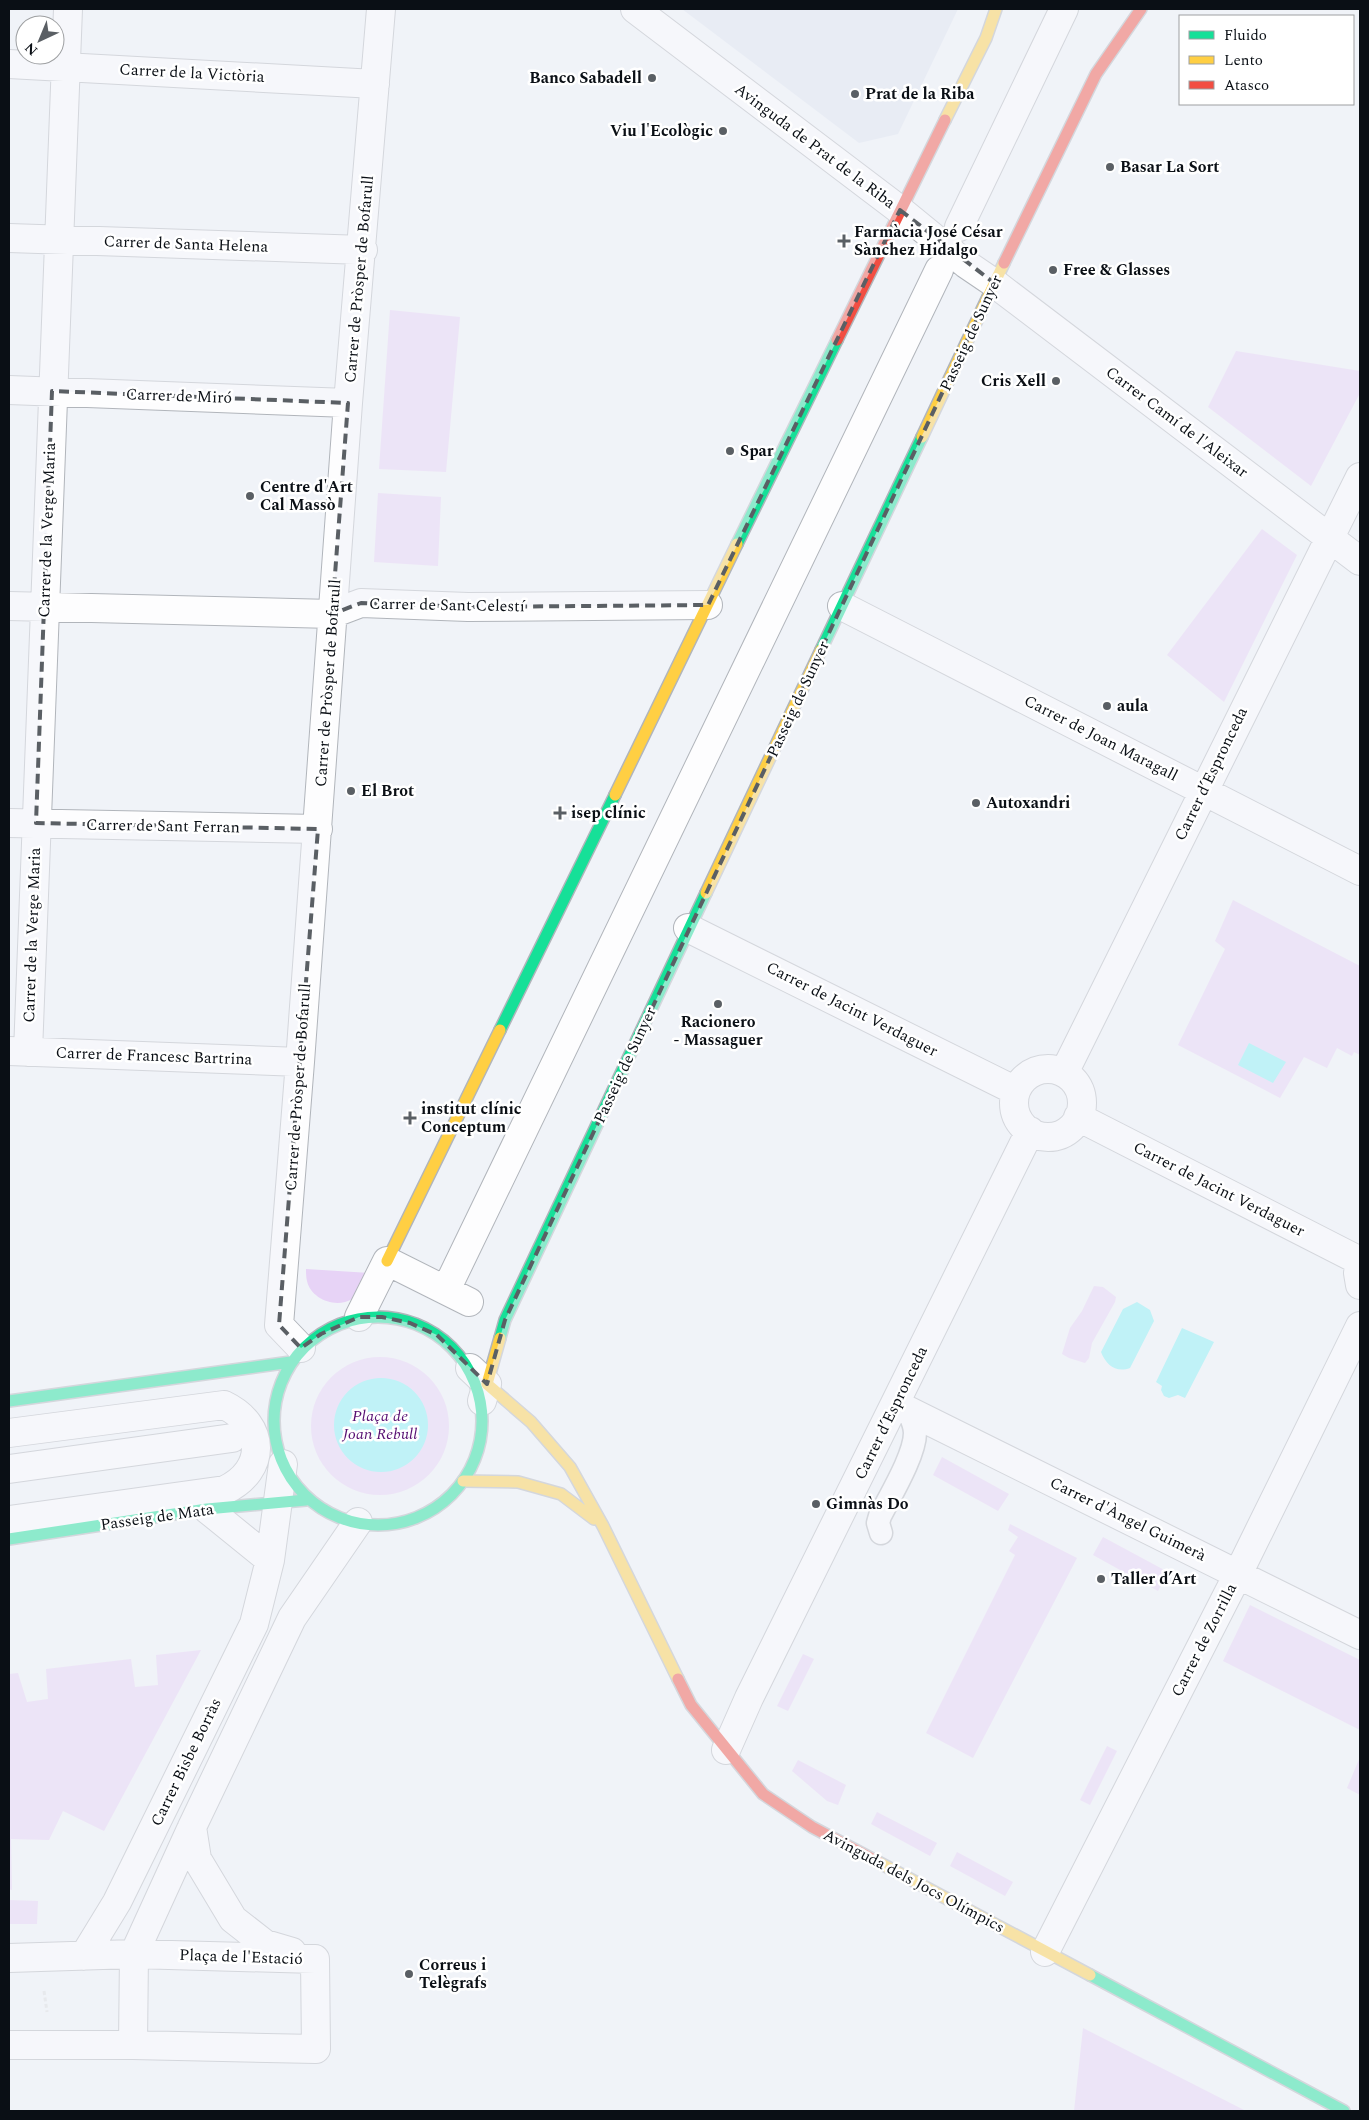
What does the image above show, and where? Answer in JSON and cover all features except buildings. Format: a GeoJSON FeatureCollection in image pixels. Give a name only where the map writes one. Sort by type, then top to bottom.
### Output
{"type":"FeatureCollection","features":[{"type":"Feature","properties":{"kind":"street","name":"Carrer de la Verge Maria"},"geometry":{"type":"LineString","coordinates":[[18,1052],[36,824],[68,9]]}},
{"type":"Feature","properties":{"kind":"street","name":"Carrer de Pròsper de Bofarull"},"geometry":{"type":"LineString","coordinates":[[296,1355],[278,1325],[318,829],[348,403],[363,250],[381,9]]}},
{"type":"Feature","properties":{"kind":"street","name":"Avinguda de Prat de la Riba"},"geometry":{"type":"LineString","coordinates":[[635,9],[900,210],[966,264],[994,283]]}},
{"type":"Feature","properties":{"kind":"street"},"geometry":{"type":"LineString","coordinates":[[306,1500],[290,1481],[282,1464],[278,1445],[276,1415],[278,1396],[296,1355],[321,1334],[359,1317],[900,210],[986,38],[996,9]]}},
{"type":"Feature","properties":{"kind":"street"},"geometry":{"type":"LineString","coordinates":[[959,227],[1064,9]]}},
{"type":"Feature","properties":{"kind":"street","name":"Passeig de Sunyer"},"geometry":{"type":"LineString","coordinates":[[306,1500],[327,1511],[358,1522],[385,1524],[430,1512],[447,1501],[463,1481],[477,1455],[483,1428],[480,1384],[505,1320],[688,928],[994,283],[1096,74],[1141,9]]}},
{"type":"Feature","properties":{"kind":"street","name":"Carrer de la Victòria"},"geometry":{"type":"LineString","coordinates":[[9,64],[375,84]]}},
{"type":"Feature","properties":{"kind":"street","name":"Carrer de Santa Helena"},"geometry":{"type":"LineString","coordinates":[[9,238],[363,250]]}},
{"type":"Feature","properties":{"kind":"street"},"geometry":{"type":"LineString","coordinates":[[387,1261],[457,1296],[939,270]]}},
{"type":"Feature","properties":{"kind":"street","name":"Carrer Camí de l'Aleixar"},"geometry":{"type":"LineString","coordinates":[[994,283],[1360,561]]}},
{"type":"Feature","properties":{"kind":"street","name":"Carrer de Miró"},"geometry":{"type":"LineString","coordinates":[[9,390],[348,403]]}},
{"type":"Feature","properties":{"kind":"street","name":"Carrer d’Espronceda"},"geometry":{"type":"LineString","coordinates":[[1064,1073],[1360,477]]}},
{"type":"Feature","properties":{"kind":"street","name":"Carrer de Sant Celestí"},"geometry":{"type":"LineString","coordinates":[[9,606],[332,614],[361,603],[468,607],[708,605]]}},
{"type":"Feature","properties":{"kind":"street","name":"Carrer de Joan Maragall"},"geometry":{"type":"LineString","coordinates":[[842,606],[1360,871]]}},
{"type":"Feature","properties":{"kind":"street","name":"Carrer de Sant Ferran"},"geometry":{"type":"LineString","coordinates":[[9,823],[318,829]]}},
{"type":"Feature","properties":{"kind":"street","name":"Carrer de Jacint Verdaguer"},"geometry":{"type":"LineString","coordinates":[[688,928],[1016,1091]]}},
{"type":"Feature","properties":{"kind":"street","name":"Carrer de Francesc Bartrina"},"geometry":{"type":"LineString","coordinates":[[18,1052],[300,1062]]}},
{"type":"Feature","properties":{"kind":"street"},"geometry":{"type":"LineString","coordinates":[[1051,1069],[1064,1073],[1073,1081],[1080,1092],[1082,1105],[1078,1117],[1071,1127],[1060,1134],[1041,1136],[1030,1131],[1020,1122],[1015,1110],[1016,1091],[1022,1080],[1039,1070],[1051,1069]]}},
{"type":"Feature","properties":{"kind":"street","name":"Carrer de Jacint Verdaguer"},"geometry":{"type":"LineString","coordinates":[[1078,1117],[1360,1268]]}},
{"type":"Feature","properties":{"kind":"street","name":"Carrer d’Espronceda"},"geometry":{"type":"LineString","coordinates":[[726,1750],[749,1698],[902,1407],[1030,1131]]}},
{"type":"Feature","properties":{"kind":"street","name":"Avinguda dels Jocs Olímpics"},"geometry":{"type":"LineString","coordinates":[[359,1317],[382,1317],[410,1323],[437,1335],[459,1354],[480,1384],[531,1422],[570,1467],[603,1526],[691,1705],[763,1794],[812,1827],[1344,2111]]}},
{"type":"Feature","properties":{"kind":"street","name":"Carrer de Zorrilla"},"geometry":{"type":"LineString","coordinates":[[1045,1952],[1238,1574],[1360,1326]]}},
{"type":"Feature","properties":{"kind":"street"},"geometry":{"type":"LineString","coordinates":[[9,1401],[296,1355]]}},
{"type":"Feature","properties":{"kind":"street"},"geometry":{"type":"LineString","coordinates":[[9,1433],[224,1405],[246,1420],[256,1444],[250,1470],[238,1484],[225,1490],[9,1520]]}},
{"type":"Feature","properties":{"kind":"street","name":"Carrer d'Àngel Guimerà"},"geometry":{"type":"LineString","coordinates":[[902,1407],[1360,1635]]}},
{"type":"Feature","properties":{"kind":"street"},"geometry":{"type":"LineString","coordinates":[[9,1469],[232,1438]]}},
{"type":"Feature","properties":{"kind":"street","name":"Carrer Bisbe Borràs"},"geometry":{"type":"LineString","coordinates":[[84,1956],[117,1902],[254,1624],[270,1560],[282,1464]]}},
{"type":"Feature","properties":{"kind":"street","name":"Avinguda dels Jocs Olímpics"},"geometry":{"type":"LineString","coordinates":[[463,1481],[518,1482],[561,1494],[603,1526]]}},
{"type":"Feature","properties":{"kind":"street","name":"Passeig de Mata"},"geometry":{"type":"LineString","coordinates":[[9,1539],[207,1509],[306,1500]]}},
{"type":"Feature","properties":{"kind":"street"},"geometry":{"type":"LineString","coordinates":[[207,1509],[270,1560]]}},
{"type":"Feature","properties":{"kind":"street","name":"Carrer Bisbe Borràs"},"geometry":{"type":"LineString","coordinates":[[134,1954],[192,1827],[292,1618],[358,1522]]}},
{"type":"Feature","properties":{"kind":"street","name":"Carrer Bisbe Borràs"},"geometry":{"type":"LineString","coordinates":[[192,1827],[196,1859],[233,1919],[265,1944],[315,1959]]}},
{"type":"Feature","properties":{"kind":"street"},"geometry":{"type":"LineString","coordinates":[[133,2045],[134,1954]]}},
{"type":"Feature","properties":{"kind":"street","name":"Plaça de l'Estació"},"geometry":{"type":"LineString","coordinates":[[9,1958],[134,1954],[315,1959],[316,2049],[133,2045],[9,2045]]}},
{"type":"Feature","properties":{"kind":"lane"},"geometry":{"type":"LineString","coordinates":[[986,38],[1001,9]]}},
{"type":"Feature","properties":{"kind":"lane"},"geometry":{"type":"LineString","coordinates":[[1096,74],[1127,9]]}},
{"type":"Feature","properties":{"kind":"lane"},"geometry":{"type":"LineString","coordinates":[[881,1533],[878,1522],[880,1516],[905,1465],[914,1441],[914,1426],[902,1407]]}},
{"type":"Feature","properties":{"kind":"path"},"geometry":{"type":"LineString","coordinates":[[41,1958],[50,2045]]}},
{"type":"Feature","properties":{"kind":"highlighted area"},"geometry":{"type":"Polygon","coordinates":[[[900,210],[994,283],[505,1320],[487,1384],[437,1335],[410,1323],[382,1317],[359,1317],[321,1334],[301,1348],[279,1325],[318,829],[36,823],[52,391],[348,403],[332,614],[361,603],[468,607],[708,605],[900,210]]]}},
{"type":"Feature","properties":{"kind":"shaded area","name":"Prat de la Riba"},"geometry":{"type":"Polygon","coordinates":[[[682,9],[958,9],[898,134],[859,143],[682,9]]]}},
{"type":"Feature","properties":{"kind":"green space"},"geometry":{"type":"Polygon","coordinates":[[[390,310],[460,317],[446,472],[379,469],[390,310]]]}},
{"type":"Feature","properties":{"kind":"green space"},"geometry":{"type":"Polygon","coordinates":[[[1236,351],[1360,371],[1360,393],[1311,486],[1208,407],[1236,351]]]}},
{"type":"Feature","properties":{"kind":"green space"},"geometry":{"type":"Polygon","coordinates":[[[378,493],[441,497],[438,566],[374,562],[378,493]]]}},
{"type":"Feature","properties":{"kind":"green space"},"geometry":{"type":"Polygon","coordinates":[[[1262,529],[1297,555],[1224,702],[1167,655],[1262,529]]]}},
{"type":"Feature","properties":{"kind":"green space"},"geometry":{"type":"Polygon","coordinates":[[[1233,900],[1360,966],[1360,1055],[1354,1052],[1352,1056],[1337,1048],[1327,1068],[1304,1057],[1280,1098],[1178,1045],[1225,949],[1215,941],[1233,900]]]}},
{"type":"Feature","properties":{"kind":"green space"},"geometry":{"type":"Polygon","coordinates":[[[306,1269],[370,1273],[355,1297],[346,1302],[339,1303],[325,1300],[313,1293],[307,1281],[306,1269]]]}},
{"type":"Feature","properties":{"kind":"green space"},"geometry":{"type":"Polygon","coordinates":[[[1094,1286],[1103,1287],[1116,1297],[1092,1343],[1089,1358],[1085,1363],[1062,1354],[1070,1328],[1082,1311],[1094,1286]]]}},
{"type":"Feature","properties":{"kind":"green space","name":"Plaça de Joan Rebull"},"geometry":{"type":"Polygon","coordinates":[[[380,1357],[406,1362],[429,1377],[444,1400],[449,1426],[444,1452],[429,1475],[406,1490],[380,1495],[354,1490],[331,1475],[316,1452],[311,1426],[316,1400],[331,1377],[354,1362],[380,1357]]]}},
{"type":"Feature","properties":{"kind":"green space"},"geometry":{"type":"Polygon","coordinates":[[[942,1457],[1009,1494],[998,1511],[933,1475],[942,1457]]]}},
{"type":"Feature","properties":{"kind":"green space"},"geometry":{"type":"Polygon","coordinates":[[[1010,1524],[1077,1558],[973,1758],[926,1733],[1015,1555],[1009,1551],[1018,1537],[1008,1530],[1010,1524]]]}},
{"type":"Feature","properties":{"kind":"green space"},"geometry":{"type":"Polygon","coordinates":[[[1103,1537],[1168,1572],[1158,1591],[1093,1555],[1103,1537]]]}},
{"type":"Feature","properties":{"kind":"green space"},"geometry":{"type":"Polygon","coordinates":[[[1250,1605],[1360,1660],[1360,1730],[1223,1661],[1250,1605]]]}},
{"type":"Feature","properties":{"kind":"green space"},"geometry":{"type":"Polygon","coordinates":[[[201,1650],[104,1831],[63,1811],[49,1840],[11,1839],[12,1890],[9,1889],[9,1674],[18,1673],[27,1702],[48,1699],[46,1669],[131,1659],[135,1687],[158,1685],[156,1655],[201,1650]]]}},
{"type":"Feature","properties":{"kind":"green space"},"geometry":{"type":"Polygon","coordinates":[[[803,1654],[814,1659],[788,1711],[777,1706],[803,1654]]]}},
{"type":"Feature","properties":{"kind":"green space"},"geometry":{"type":"Polygon","coordinates":[[[1107,1746],[1117,1751],[1090,1805],[1080,1800],[1107,1746]]]}},
{"type":"Feature","properties":{"kind":"green space"},"geometry":{"type":"Polygon","coordinates":[[[1360,1757],[1360,1795],[1347,1788],[1360,1757]]]}},
{"type":"Feature","properties":{"kind":"green space"},"geometry":{"type":"Polygon","coordinates":[[[798,1760],[846,1785],[838,1805],[827,1801],[792,1771],[798,1760]]]}},
{"type":"Feature","properties":{"kind":"green space"},"geometry":{"type":"Polygon","coordinates":[[[877,1812],[937,1843],[930,1856],[871,1824],[877,1812]]]}},
{"type":"Feature","properties":{"kind":"green space"},"geometry":{"type":"Polygon","coordinates":[[[957,1852],[1013,1882],[1005,1896],[950,1866],[957,1852]]]}},
{"type":"Feature","properties":{"kind":"green space"},"geometry":{"type":"Polygon","coordinates":[[[9,1900],[38,1901],[37,1924],[9,1924],[9,1900]]]}},
{"type":"Feature","properties":{"kind":"green space"},"geometry":{"type":"Polygon","coordinates":[[[1083,2028],[1246,2111],[1074,2111],[1083,2028]]]}},
{"type":"Feature","properties":{"kind":"water"},"geometry":{"type":"Polygon","coordinates":[[[1249,1043],[1286,1062],[1273,1083],[1238,1065],[1249,1043]]]}},
{"type":"Feature","properties":{"kind":"water"},"geometry":{"type":"Polygon","coordinates":[[[1137,1302],[1150,1310],[1154,1321],[1130,1368],[1116,1369],[1106,1361],[1101,1352],[1123,1309],[1137,1302]]]}},
{"type":"Feature","properties":{"kind":"water"},"geometry":{"type":"Polygon","coordinates":[[[1182,1328],[1214,1342],[1185,1398],[1178,1395],[1169,1398],[1164,1396],[1161,1390],[1162,1386],[1156,1382],[1182,1328]]]}},
{"type":"Feature","properties":{"kind":"water"},"geometry":{"type":"Polygon","coordinates":[[[381,1378],[399,1381],[414,1392],[425,1407],[428,1425],[425,1443],[414,1458],[399,1469],[381,1472],[363,1469],[348,1458],[337,1443],[334,1425],[337,1407],[348,1392],[363,1381],[381,1378]]]}},
{"type":"Feature","properties":{"kind":"traffic: fast"},"geometry":{"type":"LineString","coordinates":[[737,544],[837,340]]}},
{"type":"Feature","properties":{"kind":"traffic: fast"},"geometry":{"type":"LineString","coordinates":[[821,650],[922,437]]}},
{"type":"Feature","properties":{"kind":"traffic: fast"},"geometry":{"type":"LineString","coordinates":[[500,1030],[615,795]]}},
{"type":"Feature","properties":{"kind":"traffic: fast"},"geometry":{"type":"LineString","coordinates":[[500,1338],[505,1320],[706,893]]}},
{"type":"Feature","properties":{"kind":"traffic: fast"},"geometry":{"type":"LineString","coordinates":[[378,1317],[398,1319],[427,1329],[444,1341],[458,1355],[474,1381],[480,1401],[482,1421],[480,1441],[470,1470],[458,1487],[444,1501],[418,1517],[398,1523],[378,1525],[358,1523],[329,1513],[312,1501],[298,1487],[282,1461],[276,1441],[274,1421],[276,1401],[286,1372],[298,1355],[312,1341],[338,1325],[358,1319],[378,1317]]}},
{"type":"Feature","properties":{"kind":"traffic: fast"},"geometry":{"type":"LineString","coordinates":[[9,1401],[291,1362]]}},
{"type":"Feature","properties":{"kind":"traffic: fast"},"geometry":{"type":"LineString","coordinates":[[9,1539],[207,1509],[306,1500]]}},
{"type":"Feature","properties":{"kind":"traffic: fast"},"geometry":{"type":"LineString","coordinates":[[1090,1975],[1344,2111]]}},
{"type":"Feature","properties":{"kind":"traffic: slow"},"geometry":{"type":"LineString","coordinates":[[945,120],[986,38],[996,9]]}},
{"type":"Feature","properties":{"kind":"traffic: slow"},"geometry":{"type":"LineString","coordinates":[[922,437],[1004,263]]}},
{"type":"Feature","properties":{"kind":"traffic: slow"},"geometry":{"type":"LineString","coordinates":[[615,795],[737,544]]}},
{"type":"Feature","properties":{"kind":"traffic: slow"},"geometry":{"type":"LineString","coordinates":[[706,893],[821,650]]}},
{"type":"Feature","properties":{"kind":"traffic: slow"},"geometry":{"type":"LineString","coordinates":[[387,1261],[500,1030]]}},
{"type":"Feature","properties":{"kind":"traffic: slow"},"geometry":{"type":"LineString","coordinates":[[500,1338],[487,1384],[531,1422],[570,1467],[603,1526],[678,1679]]}},
{"type":"Feature","properties":{"kind":"traffic: slow"},"geometry":{"type":"LineString","coordinates":[[463,1481],[518,1482],[561,1494],[594,1519]]}},
{"type":"Feature","properties":{"kind":"traffic: slow"},"geometry":{"type":"LineString","coordinates":[[878,1862],[1090,1975]]}},
{"type":"Feature","properties":{"kind":"traffic: jam"},"geometry":{"type":"LineString","coordinates":[[1004,263],[1096,74],[1141,9]]}},
{"type":"Feature","properties":{"kind":"traffic: jam"},"geometry":{"type":"LineString","coordinates":[[837,340],[945,120]]}},
{"type":"Feature","properties":{"kind":"traffic: jam"},"geometry":{"type":"LineString","coordinates":[[678,1679],[691,1705],[763,1794],[812,1827],[878,1862]]}},
{"type":"Feature","properties":{"kind":"place","name":"Banco Sabadell"},"geometry":{"type":"Point","coordinates":[652,78]}},
{"type":"Feature","properties":{"kind":"place","name":"Prat de la Riba"},"geometry":{"type":"Point","coordinates":[855,94]}},
{"type":"Feature","properties":{"kind":"place","name":"Viu l'Ecològic"},"geometry":{"type":"Point","coordinates":[723,131]}},
{"type":"Feature","properties":{"kind":"place","name":"Basar La Sort"},"geometry":{"type":"Point","coordinates":[1110,167]}},
{"type":"Feature","properties":{"kind":"place","name":"Farmàcia José César Sànchez Hidalgo"},"geometry":{"type":"Point","coordinates":[844,241]}},
{"type":"Feature","properties":{"kind":"place","name":"Free & Glasses"},"geometry":{"type":"Point","coordinates":[1053,270]}},
{"type":"Feature","properties":{"kind":"place","name":"Cris Xell"},"geometry":{"type":"Point","coordinates":[1056,381]}},
{"type":"Feature","properties":{"kind":"place","name":"Spar"},"geometry":{"type":"Point","coordinates":[730,451]}},
{"type":"Feature","properties":{"kind":"place","name":"Centre d'Art Cal Massò"},"geometry":{"type":"Point","coordinates":[250,496]}},
{"type":"Feature","properties":{"kind":"place","name":"aula"},"geometry":{"type":"Point","coordinates":[1107,706]}},
{"type":"Feature","properties":{"kind":"place","name":"El Brot"},"geometry":{"type":"Point","coordinates":[351,791]}},
{"type":"Feature","properties":{"kind":"place","name":"Autoxandri"},"geometry":{"type":"Point","coordinates":[976,803]}},
{"type":"Feature","properties":{"kind":"place","name":"isep clínic"},"geometry":{"type":"Point","coordinates":[560,813]}},
{"type":"Feature","properties":{"kind":"place","name":"Racionero - Massaguer"},"geometry":{"type":"Point","coordinates":[718,1004]}},
{"type":"Feature","properties":{"kind":"place","name":"institut clínic Conceptum"},"geometry":{"type":"Point","coordinates":[410,1118]}},
{"type":"Feature","properties":{"kind":"place","name":"Gimnàs Do"},"geometry":{"type":"Point","coordinates":[816,1504]}},
{"type":"Feature","properties":{"kind":"place","name":"Taller d’Art"},"geometry":{"type":"Point","coordinates":[1101,1579]}},
{"type":"Feature","properties":{"kind":"place","name":"Correus i Telègrafs"},"geometry":{"type":"Point","coordinates":[409,1974]}}]}
